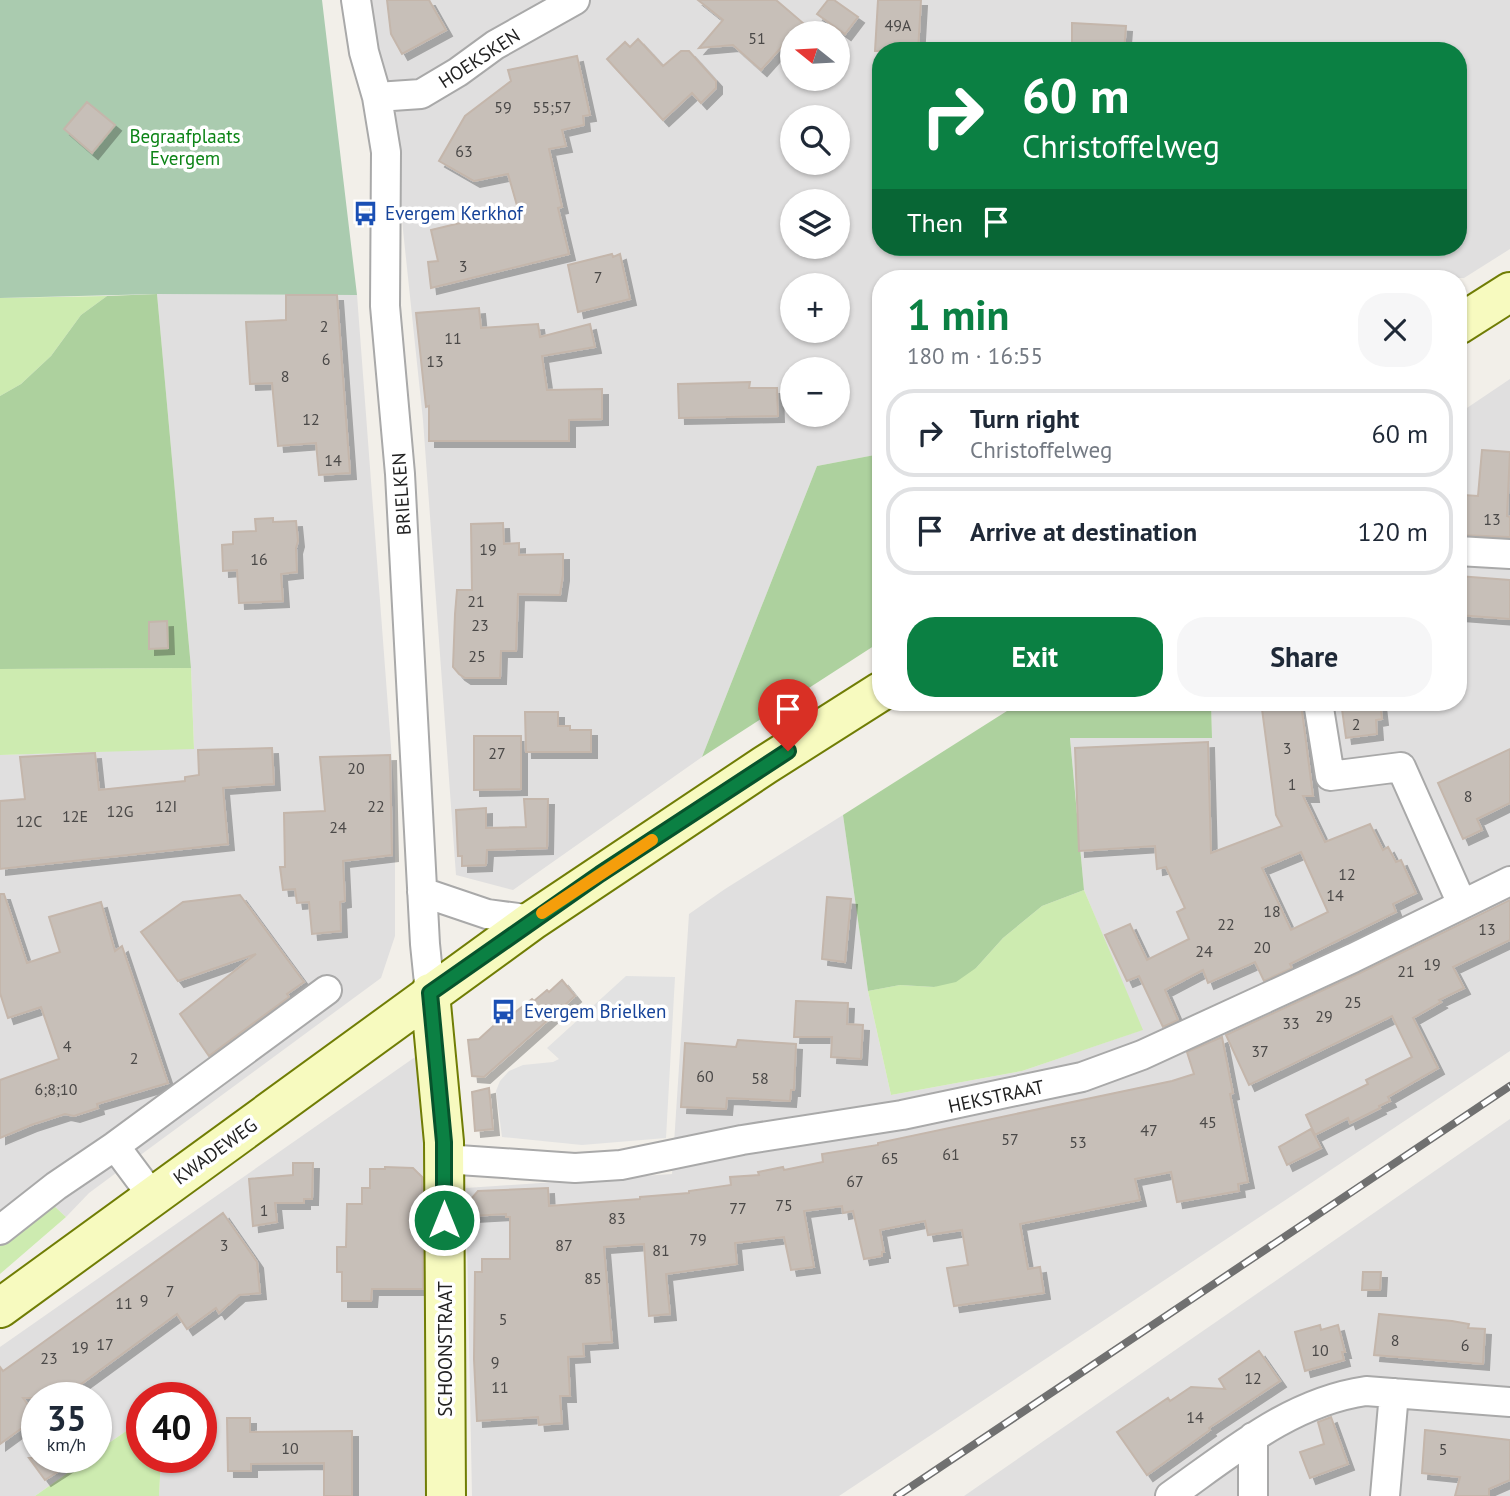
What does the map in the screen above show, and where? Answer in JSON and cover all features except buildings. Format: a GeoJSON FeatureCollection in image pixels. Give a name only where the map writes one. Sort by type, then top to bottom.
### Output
{"type":"FeatureCollection","features":[{"type":"Feature","properties":{"kind":"main road"},"geometry":{"type":"LineString","coordinates":[[1467,319],[1510,292]]}},
{"type":"Feature","properties":{"kind":"main road","name":"KWADEWEG"},"geometry":{"type":"LineString","coordinates":[[0,1308],[533,920],[872,697]]}},
{"type":"Feature","properties":{"kind":"main road","name":"SCHOONSTRAAT"},"geometry":{"type":"LineString","coordinates":[[430,993],[444,1159],[446,1496]]}},
{"type":"Feature","properties":{"kind":"street","name":"BRIELKEN"},"geometry":{"type":"LineString","coordinates":[[356,0],[364,52],[377,97],[386,152],[385,306],[400,474],[422,892],[430,993]]}},
{"type":"Feature","properties":{"kind":"street","name":"HOEKSKEN"},"geometry":{"type":"LineString","coordinates":[[377,97],[421,94],[495,45],[575,0]]}},
{"type":"Feature","properties":{"kind":"street"},"geometry":{"type":"LineString","coordinates":[[1467,552],[1510,554]]}},
{"type":"Feature","properties":{"kind":"street"},"geometry":{"type":"LineString","coordinates":[[1319,711],[1330,776],[1401,767],[1462,904]]}},
{"type":"Feature","properties":{"kind":"street","name":"HEKSTRAAT"},"geometry":{"type":"LineString","coordinates":[[444,1159],[575,1168],[621,1165],[742,1140],[901,1115],[1082,1077],[1142,1055],[1353,958],[1510,881]]}},
{"type":"Feature","properties":{"kind":"street"},"geometry":{"type":"LineString","coordinates":[[422,892],[487,914],[533,920]]}},
{"type":"Feature","properties":{"kind":"street"},"geometry":{"type":"LineString","coordinates":[[0,1230],[56,1186],[115,1146],[327,990]]}},
{"type":"Feature","properties":{"kind":"street"},"geometry":{"type":"LineString","coordinates":[[115,1146],[153,1197]]}},
{"type":"Feature","properties":{"kind":"street"},"geometry":{"type":"LineString","coordinates":[[1170,1496],[1253,1437],[1296,1411],[1346,1394],[1366,1391],[1510,1402]]}},
{"type":"Feature","properties":{"kind":"street"},"geometry":{"type":"LineString","coordinates":[[1385,1496],[1394,1393]]}},
{"type":"Feature","properties":{"kind":"street"},"geometry":{"type":"LineString","coordinates":[[1253,1437],[1253,1496]]}},
{"type":"Feature","properties":{"kind":"shaded area"},"geometry":{"type":"Polygon","coordinates":[[[367,0],[1510,0],[1510,249],[1467,276],[1467,270],[872,270],[872,456],[817,466],[702,757],[513,890],[456,875],[423,420],[397,173],[367,0]]]}},
{"type":"Feature","properties":{"kind":"shaded area"},"geometry":{"type":"Polygon","coordinates":[[[157,294],[357,295],[395,800],[395,936],[381,978],[89,1193],[66,1217],[52,1204],[0,1218],[0,755],[194,748],[191,668],[157,294]]]}},
{"type":"Feature","properties":{"kind":"shaded area"},"geometry":{"type":"Polygon","coordinates":[[[1510,379],[1510,1051],[839,1496],[472,1496],[466,1188],[672,1174],[689,914],[843,815],[868,991],[891,1095],[1022,1071],[1142,1030],[1084,890],[1070,737],[1212,738],[1211,711],[1467,711],[1467,408],[1510,379]]]}},
{"type":"Feature","properties":{"kind":"shaded area"},"geometry":{"type":"Polygon","coordinates":[[[626,976],[675,977],[666,1138],[582,1145],[502,1137],[496,1091],[500,1081],[509,1071],[523,1065],[559,1059],[547,1048],[626,976]]]}},
{"type":"Feature","properties":{"kind":"shaded area"},"geometry":{"type":"Polygon","coordinates":[[[418,1055],[432,1172],[430,1496],[159,1496],[160,1473],[217,1473],[217,1382],[126,1382],[126,1431],[112,1441],[112,1382],[21,1382],[21,1473],[68,1473],[35,1496],[0,1496],[0,1347],[418,1055]]]}},
{"type":"Feature","properties":{"kind":"shaded area"},"geometry":{"type":"Polygon","coordinates":[[[1510,1119],[1510,1496],[964,1496],[1510,1119]]]}},
{"type":"Feature","properties":{"kind":"green space","name":"Begraafplaats Evergem"},"geometry":{"type":"Polygon","coordinates":[[[0,0],[322,0],[357,295],[157,294],[0,298],[0,0]]]}},
{"type":"Feature","properties":{"kind":"green space"},"geometry":{"type":"Polygon","coordinates":[[[157,294],[191,668],[0,669],[0,396],[21,384],[51,356],[81,315],[107,296],[157,294]]]}},
{"type":"Feature","properties":{"kind":"green space"},"geometry":{"type":"Polygon","coordinates":[[[107,296],[81,315],[51,356],[21,384],[0,396],[0,298],[107,296]]]}},
{"type":"Feature","properties":{"kind":"green space"},"geometry":{"type":"Polygon","coordinates":[[[872,456],[872,647],[702,757],[817,466],[872,456]]]}},
{"type":"Feature","properties":{"kind":"green space"},"geometry":{"type":"Polygon","coordinates":[[[191,668],[194,749],[0,755],[0,669],[191,668]]]}},
{"type":"Feature","properties":{"kind":"green space"},"geometry":{"type":"Polygon","coordinates":[[[1007,711],[1211,711],[1212,738],[1070,738],[1084,890],[1042,906],[1003,938],[976,968],[956,982],[934,987],[900,985],[868,991],[843,815],[1007,711]]]}},
{"type":"Feature","properties":{"kind":"green space"},"geometry":{"type":"Polygon","coordinates":[[[1084,890],[1143,1030],[1022,1071],[891,1095],[868,991],[900,985],[934,987],[976,968],[1003,938],[1042,906],[1084,890]]]}},
{"type":"Feature","properties":{"kind":"green space"},"geometry":{"type":"Polygon","coordinates":[[[52,1204],[66,1217],[0,1274],[0,1242],[52,1204]]]}},
{"type":"Feature","properties":{"kind":"green space"},"geometry":{"type":"Polygon","coordinates":[[[126,1431],[126,1473],[160,1473],[159,1496],[35,1496],[68,1473],[112,1473],[112,1441],[126,1431]]]}},
{"type":"Feature","properties":{"kind":"railway"},"geometry":{"type":"LineString","coordinates":[[897,1496],[1510,1086]]}},
{"type":"Feature","properties":{"kind":"slow traffic"},"geometry":{"type":"LineString","coordinates":[[542,913],[652,840]]}},
{"type":"Feature","properties":{"kind":"place","name":"Evergem Kerkhof"},"geometry":{"type":"Point","coordinates":[365,213]}},
{"type":"Feature","properties":{"kind":"place","name":"Evergem Brielken"},"geometry":{"type":"Point","coordinates":[504,1011]}},
{"type":"Feature","properties":{"kind":"route"},"geometry":{"type":"LineString","coordinates":[[444,1220],[444,1142],[430,993],[600,874],[788,751]]}}]}
